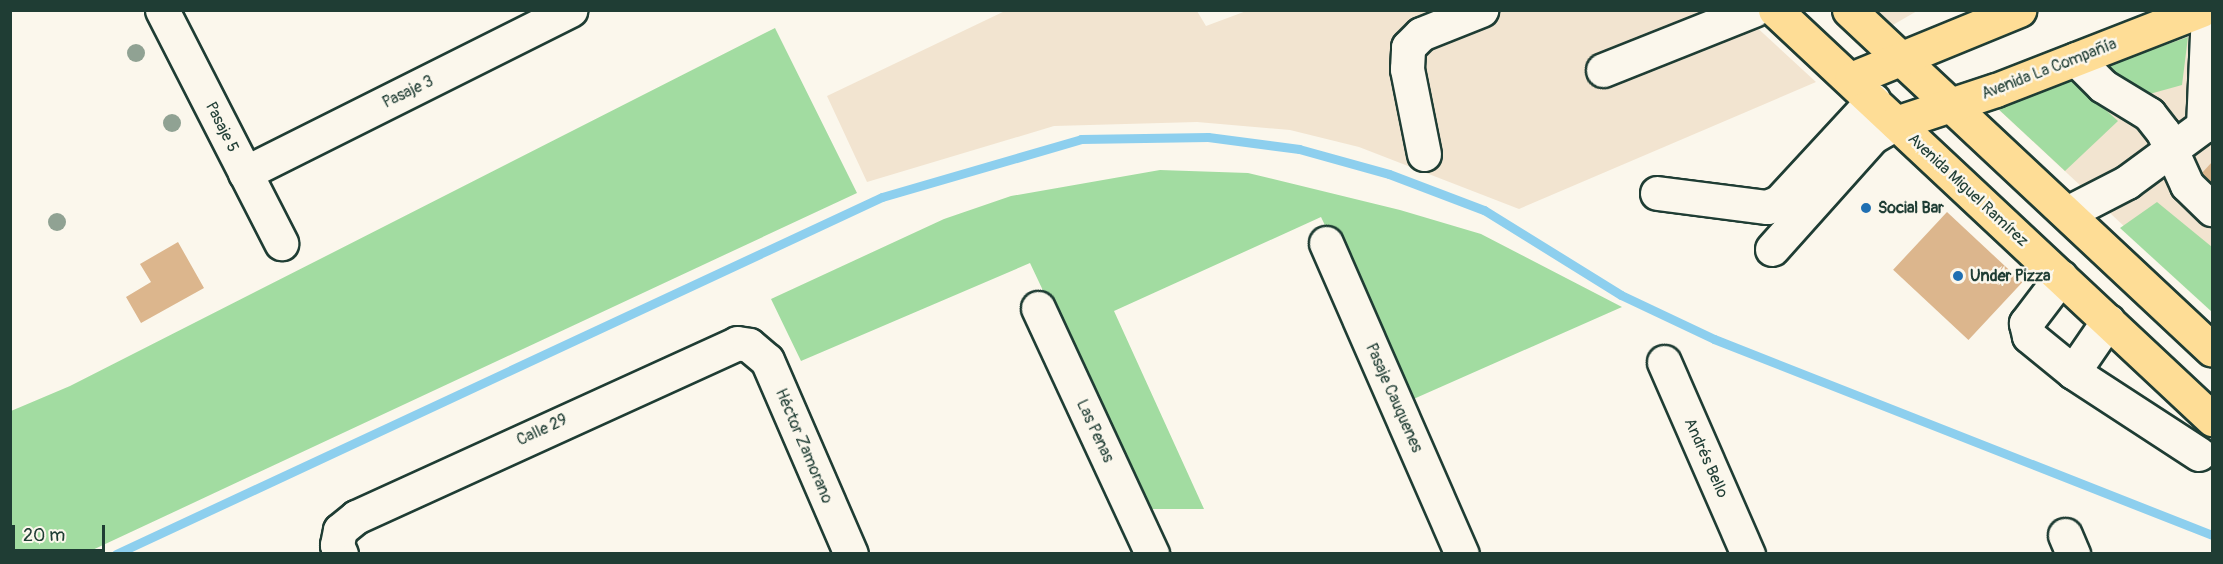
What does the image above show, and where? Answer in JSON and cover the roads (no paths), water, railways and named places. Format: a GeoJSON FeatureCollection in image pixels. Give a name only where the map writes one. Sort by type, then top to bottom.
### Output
{"type":"FeatureCollection","features":[{"type":"Feature","properties":{"kind":"main road","name":"Avenida Miguel Ramírez"},"geometry":{"type":"LineString","coordinates":[[1775,10],[2212,419]]}},
{"type":"Feature","properties":{"kind":"main road"},"geometry":{"type":"LineString","coordinates":[[1849,10],[1902,57],[2212,350]]}},
{"type":"Feature","properties":{"kind":"main road"},"geometry":{"type":"LineString","coordinates":[[1862,89],[1902,57],[2019,10]]}},
{"type":"Feature","properties":{"kind":"main road","name":"Avenida La Compañía"},"geometry":{"type":"LineString","coordinates":[[1896,123],[1953,105],[2200,10]]}},
{"type":"Feature","properties":{"kind":"street","name":"Pasaje 5"},"geometry":{"type":"LineString","coordinates":[[162,10],[281,243]]}},
{"type":"Feature","properties":{"kind":"street","name":"Pasaje 3"},"geometry":{"type":"LineString","coordinates":[[245,173],[571,10]]}},
{"type":"Feature","properties":{"kind":"street"},"geometry":{"type":"LineString","coordinates":[[1424,154],[1407,69],[1408,47],[1421,34],[1480,10]]}},
{"type":"Feature","properties":{"kind":"street"},"geometry":{"type":"LineString","coordinates":[[1603,70],[1754,10]]}},
{"type":"Feature","properties":{"kind":"street"},"geometry":{"type":"LineString","coordinates":[[2067,213],[2119,187],[2208,130],[2208,10]]}},
{"type":"Feature","properties":{"kind":"street"},"geometry":{"type":"LineString","coordinates":[[2076,59],[2103,86],[2149,114],[2163,132],[2187,185],[2212,209]]}},
{"type":"Feature","properties":{"kind":"street"},"geometry":{"type":"LineString","coordinates":[[1657,193],[1767,207],[1779,202],[1862,89]]}},
{"type":"Feature","properties":{"kind":"street"},"geometry":{"type":"LineString","coordinates":[[1772,249],[1872,137],[1896,123]]}},
{"type":"Feature","properties":{"kind":"street","name":"Pasaje Cauquenes"},"geometry":{"type":"LineString","coordinates":[[1326,243],[1459,552]]}},
{"type":"Feature","properties":{"kind":"street"},"geometry":{"type":"LineString","coordinates":[[2061,277],[2026,323],[2029,336],[2037,346],[2073,372],[2199,454]]}},
{"type":"Feature","properties":{"kind":"street","name":"Las Penas"},"geometry":{"type":"LineString","coordinates":[[1038,308],[1152,554]]}},
{"type":"Feature","properties":{"kind":"street"},"geometry":{"type":"LineString","coordinates":[[2073,372],[2108,321]]}},
{"type":"Feature","properties":{"kind":"street","name":"Calle 29"},"geometry":{"type":"LineString","coordinates":[[341,542],[356,517],[725,346],[749,345]]}},
{"type":"Feature","properties":{"kind":"street","name":"Héctor Zamorano"},"geometry":{"type":"LineString","coordinates":[[749,345],[767,360],[851,554]]}},
{"type":"Feature","properties":{"kind":"street","name":"Andrés Bello"},"geometry":{"type":"LineString","coordinates":[[1664,362],[1748,554]]}},
{"type":"Feature","properties":{"kind":"waterway"},"geometry":{"type":"LineString","coordinates":[[116,554],[882,197],[1081,139],[1208,137],[1299,149],[1389,174],[1484,210],[1621,295],[1714,339],[2212,535]]}},
{"type":"Feature","properties":{"kind":"place","name":"Social Bar"},"geometry":{"type":"Point","coordinates":[1866,208]}},
{"type":"Feature","properties":{"kind":"place","name":"Under Pizza"},"geometry":{"type":"Point","coordinates":[1958,276]}}]}
